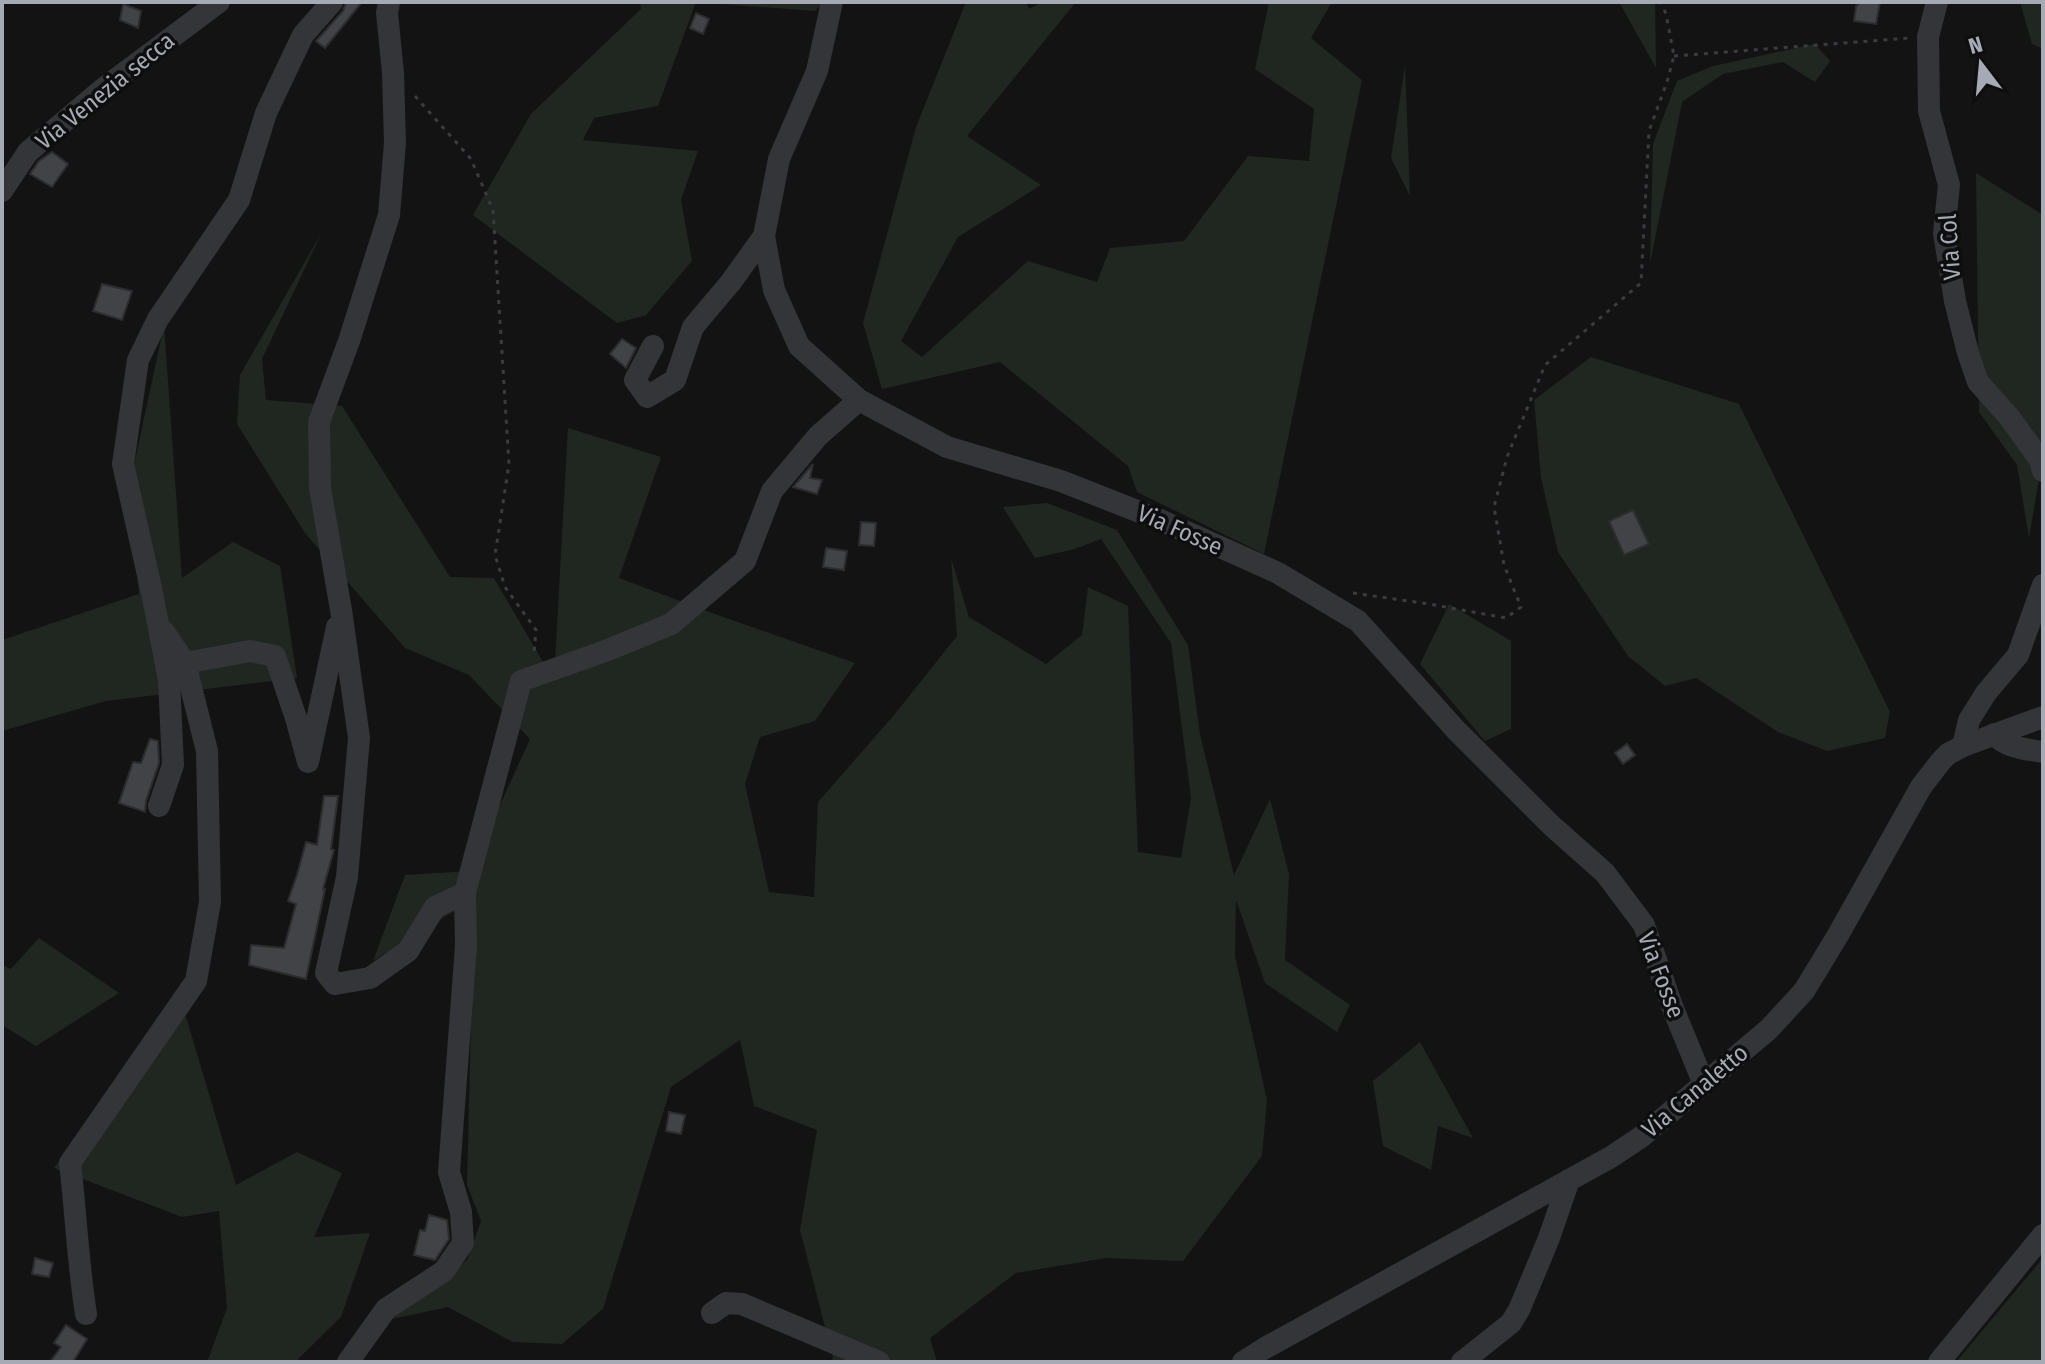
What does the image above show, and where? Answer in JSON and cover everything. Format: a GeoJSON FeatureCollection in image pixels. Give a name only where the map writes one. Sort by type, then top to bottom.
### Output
{"type":"FeatureCollection","features":[{"type":"Feature","properties":{"kind":"street","name":"Via Venezia secca"},"geometry":{"type":"LineString","coordinates":[[2,191],[28,152],[104,88],[219,2]]}},
{"type":"Feature","properties":{"kind":"street"},"geometry":{"type":"LineString","coordinates":[[159,806],[173,765],[169,680],[123,464],[138,360],[158,319],[239,200],[266,113],[303,35],[332,2]]}},
{"type":"Feature","properties":{"kind":"street"},"geometry":{"type":"LineString","coordinates":[[389,2],[387,13],[395,143],[389,215],[349,341],[319,422],[320,488],[359,738],[347,877],[326,973],[335,984],[370,978],[408,951],[435,907],[465,893]]}},
{"type":"Feature","properties":{"kind":"street","name":"Via Fosse"},"geometry":{"type":"LineString","coordinates":[[832,2],[817,71],[779,159],[764,236],[774,290],[799,346],[859,400],[947,447],[1061,481],[1160,520],[1278,573],[1358,621],[1456,730],[1552,826],[1605,873],[1644,925],[1672,1006],[1704,1084]]}},
{"type":"Feature","properties":{"kind":"street","name":"Via Col"},"geometry":{"type":"LineString","coordinates":[[1937,2],[1928,37],[1929,111],[1949,185],[1944,233],[1955,301],[1978,382],[2018,428],[2040,460],[2043,471]]}},
{"type":"Feature","properties":{"kind":"street"},"geometry":{"type":"LineString","coordinates":[[653,346],[635,380],[647,397],[675,380],[693,327],[764,236]]}},
{"type":"Feature","properties":{"kind":"street"},"geometry":{"type":"LineString","coordinates":[[348,1362],[386,1309],[444,1271],[463,1243],[461,1212],[449,1172],[466,946],[465,893],[521,681],[671,624],[745,561],[772,491],[818,436],[859,400]]}},
{"type":"Feature","properties":{"kind":"street"},"geometry":{"type":"LineString","coordinates":[[1963,746],[1969,720],[1986,693],[2018,655],[2043,585]]}},
{"type":"Feature","properties":{"kind":"street"},"geometry":{"type":"LineString","coordinates":[[185,663],[250,651],[275,656],[308,762],[341,610]]}},
{"type":"Feature","properties":{"kind":"street"},"geometry":{"type":"LineString","coordinates":[[86,1314],[70,1163],[196,981],[210,902],[207,751],[185,663],[158,625]]}},
{"type":"Feature","properties":{"kind":"street","name":"Via Canaletto"},"geometry":{"type":"LineString","coordinates":[[1243,1362],[1641,1137],[1769,1029],[1804,991],[1921,787],[1941,761],[1963,746],[2043,717]]}},
{"type":"Feature","properties":{"kind":"street"},"geometry":{"type":"LineString","coordinates":[[1994,734],[2000,741],[2043,752]]}},
{"type":"Feature","properties":{"kind":"street"},"geometry":{"type":"LineString","coordinates":[[1462,1362],[1511,1323],[1519,1310],[1569,1180]]}},
{"type":"Feature","properties":{"kind":"street"},"geometry":{"type":"LineString","coordinates":[[1939,1362],[2043,1235]]}},
{"type":"Feature","properties":{"kind":"street"},"geometry":{"type":"LineString","coordinates":[[712,1313],[726,1303],[742,1304],[879,1362]]}},
{"type":"Feature","properties":{"kind":"path"},"geometry":{"type":"LineString","coordinates":[[1342,591],[1506,618],[1521,607],[1504,565],[1494,507],[1507,457],[1545,365],[1641,283],[1649,131],[1674,56],[1661,2]]}},
{"type":"Feature","properties":{"kind":"path"},"geometry":{"type":"LineString","coordinates":[[1674,56],[1928,37]]}},
{"type":"Feature","properties":{"kind":"path"},"geometry":{"type":"LineString","coordinates":[[393,73],[471,159],[493,210],[509,464],[495,555],[505,587],[536,630],[532,677]]}},
{"type":"Feature","properties":{"kind":"shaded area"},"geometry":{"type":"Polygon","coordinates":[[[640,2],[696,2],[658,106],[594,118],[583,140],[698,151],[681,200],[692,261],[646,315],[617,323],[473,215],[531,114],[641,9],[640,2]]]}},
{"type":"Feature","properties":{"kind":"shaded area"},"geometry":{"type":"Polygon","coordinates":[[[696,2],[824,2],[815,11],[696,2]]]}},
{"type":"Feature","properties":{"kind":"shaded area"},"geometry":{"type":"Polygon","coordinates":[[[966,2],[1026,2],[1029,9],[1042,2],[1076,2],[967,136],[1041,185],[958,237],[901,341],[922,357],[1028,261],[1097,282],[1110,248],[1184,241],[1248,156],[1309,161],[1314,109],[1255,69],[1269,2],[1332,2],[1311,38],[1362,80],[1264,554],[1137,492],[1128,466],[1000,362],[882,389],[863,323],[916,127],[966,2]]]}},
{"type":"Feature","properties":{"kind":"shaded area"},"geometry":{"type":"Polygon","coordinates":[[[1619,2],[1655,2],[1656,68],[1619,2]]]}},
{"type":"Feature","properties":{"kind":"shaded area"},"geometry":{"type":"Polygon","coordinates":[[[2020,2],[2043,2],[2043,49],[2032,44],[2020,2]]]}},
{"type":"Feature","properties":{"kind":"shaded area"},"geometry":{"type":"Polygon","coordinates":[[[1815,44],[1830,61],[1815,82],[1783,62],[1723,74],[1682,102],[1650,264],[1653,144],[1677,81],[1713,66],[1815,44]]]}},
{"type":"Feature","properties":{"kind":"shaded area"},"geometry":{"type":"Polygon","coordinates":[[[1405,65],[1410,196],[1391,158],[1405,65]]]}},
{"type":"Feature","properties":{"kind":"shaded area"},"geometry":{"type":"Polygon","coordinates":[[[1976,173],[2043,215],[2043,456],[2029,538],[2017,465],[1979,412],[1976,173]]]}},
{"type":"Feature","properties":{"kind":"shaded area"},"geometry":{"type":"Polygon","coordinates":[[[322,232],[262,359],[266,400],[342,406],[450,577],[494,578],[554,681],[568,428],[661,457],[619,578],[855,663],[815,721],[760,737],[745,784],[769,892],[814,897],[818,802],[894,715],[957,636],[951,558],[969,617],[1046,664],[1082,635],[1088,587],[1128,606],[1138,852],[1181,858],[1191,798],[1171,643],[1101,539],[1075,549],[1035,558],[1003,507],[1047,503],[1117,530],[1188,645],[1200,734],[1234,875],[1270,799],[1289,874],[1285,960],[1350,1005],[1337,1032],[1265,983],[1236,900],[1235,956],[1267,1100],[1262,1156],[1183,1261],[1106,1258],[1016,1273],[930,1338],[937,1362],[830,1362],[833,1358],[800,1230],[817,1130],[754,1106],[740,1040],[671,1087],[603,1309],[562,1344],[513,1342],[448,1307],[392,1319],[467,1260],[481,1221],[467,1185],[474,899],[373,961],[405,875],[470,871],[530,739],[469,675],[405,648],[305,533],[237,424],[240,375],[322,232]]]}},
{"type":"Feature","properties":{"kind":"shaded area"},"geometry":{"type":"Polygon","coordinates":[[[164,325],[182,578],[233,542],[280,566],[297,678],[106,701],[2,731],[2,640],[139,594],[128,493],[164,325]]]}},
{"type":"Feature","properties":{"kind":"shaded area"},"geometry":{"type":"Polygon","coordinates":[[[1591,357],[1739,404],[1890,712],[1885,738],[1827,751],[1778,732],[1696,678],[1665,686],[1628,656],[1558,552],[1541,478],[1534,400],[1591,357]]]}},
{"type":"Feature","properties":{"kind":"shaded area"},"geometry":{"type":"Polygon","coordinates":[[[1449,604],[1511,641],[1511,729],[1485,741],[1420,664],[1449,604]]]}},
{"type":"Feature","properties":{"kind":"shaded area"},"geometry":{"type":"Polygon","coordinates":[[[39,938],[119,993],[36,1046],[2,1025],[2,965],[11,969],[39,938]]]}},
{"type":"Feature","properties":{"kind":"shaded area"},"geometry":{"type":"Polygon","coordinates":[[[179,993],[236,1185],[297,1152],[342,1173],[314,1237],[370,1233],[341,1317],[295,1362],[207,1362],[227,1308],[219,1211],[182,1217],[54,1168],[179,993]]]}},
{"type":"Feature","properties":{"kind":"shaded area"},"geometry":{"type":"Polygon","coordinates":[[[1420,1042],[1473,1138],[1438,1126],[1431,1170],[1383,1146],[1373,1081],[1420,1042]]]}},
{"type":"Feature","properties":{"kind":"shaded area"},"geometry":{"type":"Polygon","coordinates":[[[2043,1258],[2043,1362],[1956,1362],[2043,1258]]]}},
{"type":"Feature","properties":{"kind":"building"},"geometry":{"type":"Polygon","coordinates":[[[346,2],[362,2],[325,48],[316,41],[343,11],[346,2]]]}},
{"type":"Feature","properties":{"kind":"building"},"geometry":{"type":"Polygon","coordinates":[[[1861,2],[1880,2],[1876,24],[1854,21],[1856,6],[1861,2]]]}},
{"type":"Feature","properties":{"kind":"building"},"geometry":{"type":"Polygon","coordinates":[[[123,4],[141,11],[138,28],[120,20],[123,4]]]}},
{"type":"Feature","properties":{"kind":"building"},"geometry":{"type":"Polygon","coordinates":[[[696,13],[709,19],[703,34],[690,28],[696,13]]]}},
{"type":"Feature","properties":{"kind":"building"},"geometry":{"type":"Polygon","coordinates":[[[52,152],[68,164],[52,187],[30,174],[39,161],[52,152]]]}},
{"type":"Feature","properties":{"kind":"building"},"geometry":{"type":"Polygon","coordinates":[[[102,284],[132,291],[122,320],[93,311],[102,284]]]}},
{"type":"Feature","properties":{"kind":"building"},"geometry":{"type":"Polygon","coordinates":[[[622,339],[636,348],[626,368],[610,354],[622,339]]]}},
{"type":"Feature","properties":{"kind":"building"},"geometry":{"type":"Polygon","coordinates":[[[813,464],[810,478],[822,480],[817,494],[793,487],[813,464]]]}},
{"type":"Feature","properties":{"kind":"building"},"geometry":{"type":"Polygon","coordinates":[[[1633,510],[1649,544],[1624,555],[1609,521],[1633,510]]]}},
{"type":"Feature","properties":{"kind":"building"},"geometry":{"type":"Polygon","coordinates":[[[861,522],[876,523],[874,546],[859,545],[861,522]]]}},
{"type":"Feature","properties":{"kind":"building"},"geometry":{"type":"Polygon","coordinates":[[[826,548],[847,551],[844,570],[823,567],[826,548]]]}},
{"type":"Feature","properties":{"kind":"building"},"geometry":{"type":"Polygon","coordinates":[[[150,739],[158,741],[159,763],[145,812],[119,803],[133,762],[141,763],[150,739]]]}},
{"type":"Feature","properties":{"kind":"building"},"geometry":{"type":"Polygon","coordinates":[[[1627,744],[1635,755],[1623,764],[1615,753],[1627,744]]]}},
{"type":"Feature","properties":{"kind":"building"},"geometry":{"type":"Polygon","coordinates":[[[324,796],[338,796],[331,849],[334,850],[323,889],[306,979],[249,965],[251,945],[284,948],[296,904],[288,901],[306,842],[317,845],[324,796]]]}},
{"type":"Feature","properties":{"kind":"building"},"geometry":{"type":"Polygon","coordinates":[[[669,1112],[685,1115],[681,1134],[666,1131],[669,1112]]]}},
{"type":"Feature","properties":{"kind":"building"},"geometry":{"type":"Polygon","coordinates":[[[429,1215],[447,1220],[449,1239],[435,1260],[414,1255],[420,1230],[425,1231],[429,1215]]]}},
{"type":"Feature","properties":{"kind":"building"},"geometry":{"type":"Polygon","coordinates":[[[35,1258],[53,1263],[49,1277],[32,1274],[35,1258]]]}},
{"type":"Feature","properties":{"kind":"building"},"geometry":{"type":"Polygon","coordinates":[[[66,1325],[87,1339],[73,1362],[50,1362],[61,1347],[54,1343],[66,1325]]]}}]}
